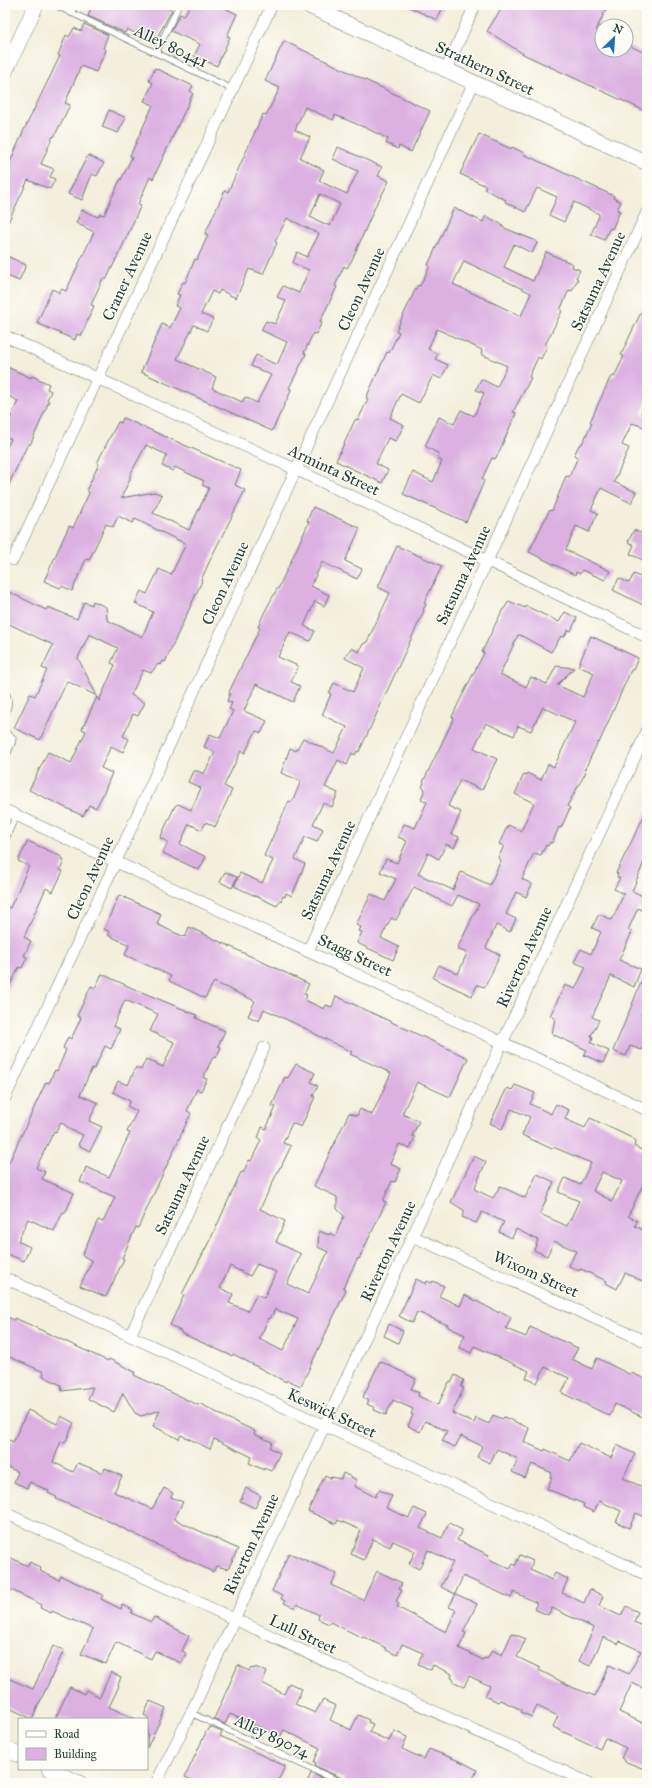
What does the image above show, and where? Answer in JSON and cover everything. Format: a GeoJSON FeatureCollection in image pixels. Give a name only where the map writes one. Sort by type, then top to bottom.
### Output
{"type":"FeatureCollection","features":[{"type":"Feature","properties":{"kind":"main road"},"geometry":{"type":"LineString","coordinates":[[5,72],[36,5]]}},
{"type":"Feature","properties":{"kind":"main road","name":"Strathern Street"},"geometry":{"type":"LineString","coordinates":[[307,5],[647,163]]}},
{"type":"Feature","properties":{"kind":"main road"},"geometry":{"type":"LineString","coordinates":[[5,1749],[18,1755]]}},
{"type":"Feature","properties":{"kind":"main road"},"geometry":{"type":"LineString","coordinates":[[51,1770],[79,1783]]}},
{"type":"Feature","properties":{"kind":"street","name":"Craner Avenue"},"geometry":{"type":"LineString","coordinates":[[14,560],[272,5]]}},
{"type":"Feature","properties":{"kind":"street"},"geometry":{"type":"LineString","coordinates":[[446,70],[475,5]]}},
{"type":"Feature","properties":{"kind":"street","name":"Cleon Avenue"},"geometry":{"type":"LineString","coordinates":[[5,1098],[116,861],[474,82]]}},
{"type":"Feature","properties":{"kind":"street","name":"Satsuma Avenue"},"geometry":{"type":"LineString","coordinates":[[308,951],[647,212]]}},
{"type":"Feature","properties":{"kind":"street","name":"Arminta Street"},"geometry":{"type":"LineString","coordinates":[[5,336],[97,380],[295,469],[647,637]]}},
{"type":"Feature","properties":{"kind":"street","name":"Riverton Avenue"},"geometry":{"type":"LineString","coordinates":[[156,1783],[191,1713],[647,731]]}},
{"type":"Feature","properties":{"kind":"street","name":"Stagg Street"},"geometry":{"type":"LineString","coordinates":[[5,810],[647,1110]]}},
{"type":"Feature","properties":{"kind":"street","name":"Satsuma Avenue"},"geometry":{"type":"LineString","coordinates":[[130,1336],[264,1048]]}},
{"type":"Feature","properties":{"kind":"street","name":"Wixom Street"},"geometry":{"type":"LineString","coordinates":[[412,1236],[647,1342]]}},
{"type":"Feature","properties":{"kind":"street","name":"Keswick Street"},"geometry":{"type":"LineString","coordinates":[[5,1278],[324,1427],[647,1575]]}},
{"type":"Feature","properties":{"kind":"street","name":"Lull Street"},"geometry":{"type":"LineString","coordinates":[[5,1513],[589,1783]]}},
{"type":"Feature","properties":{"kind":"lane","name":"Alley 80441"},"geometry":{"type":"LineString","coordinates":[[55,5],[232,89]]}},
{"type":"Feature","properties":{"kind":"lane"},"geometry":{"type":"LineString","coordinates":[[71,13],[75,5]]}},
{"type":"Feature","properties":{"kind":"lane"},"geometry":{"type":"LineString","coordinates":[[156,53],[179,5]]}},
{"type":"Feature","properties":{"kind":"lane"},"geometry":{"type":"LineString","coordinates":[[5,691],[9,704],[5,715]]}},
{"type":"Feature","properties":{"kind":"lane"},"geometry":{"type":"LineString","coordinates":[[5,732],[13,738],[5,759]]}},
{"type":"Feature","properties":{"kind":"lane"},"geometry":{"type":"LineString","coordinates":[[5,841],[16,815]]}},
{"type":"Feature","properties":{"kind":"lane","name":"Alley 89074"},"geometry":{"type":"LineString","coordinates":[[191,1713],[342,1783]]}},
{"type":"Feature","properties":{"kind":"building"},"geometry":{"type":"Polygon","coordinates":[[[92,5],[161,5],[172,10],[154,43],[127,29],[125,33],[88,16],[92,5]]]}},
{"type":"Feature","properties":{"kind":"building"},"geometry":{"type":"Polygon","coordinates":[[[190,5],[219,5],[237,14],[227,36],[230,37],[217,66],[194,56],[200,44],[171,31],[180,14],[184,16],[190,5]]]}},
{"type":"Feature","properties":{"kind":"building"},"geometry":{"type":"Polygon","coordinates":[[[405,5],[444,5],[437,20],[405,5]]]}},
{"type":"Feature","properties":{"kind":"building"},"geometry":{"type":"Polygon","coordinates":[[[504,5],[608,5],[602,18],[594,18],[594,58],[634,58],[634,48],[647,54],[647,112],[525,55],[487,31],[504,5]]]}},
{"type":"Feature","properties":{"kind":"building"},"geometry":{"type":"Polygon","coordinates":[[[84,24],[108,35],[103,48],[106,50],[96,72],[81,66],[65,103],[70,105],[54,137],[53,136],[41,164],[54,169],[50,177],[55,179],[50,189],[28,180],[5,229],[5,174],[23,132],[60,56],[58,55],[66,35],[69,37],[74,28],[81,31],[84,24]]]}},
{"type":"Feature","properties":{"kind":"building"},"geometry":{"type":"Polygon","coordinates":[[[284,41],[430,111],[411,152],[399,146],[398,149],[386,143],[388,139],[366,128],[335,115],[333,120],[305,107],[295,130],[310,137],[300,158],[324,170],[319,181],[347,194],[358,171],[333,159],[338,147],[382,167],[378,176],[389,181],[378,200],[352,260],[347,268],[344,266],[335,286],[337,287],[320,321],[322,322],[316,334],[313,333],[304,353],[306,354],[289,388],[291,389],[290,393],[272,431],[141,372],[162,324],[170,328],[180,308],[175,306],[180,295],[177,294],[183,282],[185,283],[195,259],[197,260],[208,235],[205,234],[225,190],[228,192],[263,114],[266,115],[280,88],[265,81],[284,41]],[[320,194],[310,217],[330,226],[340,204],[320,194]],[[287,218],[275,242],[277,243],[263,274],[249,269],[236,298],[220,290],[218,294],[212,291],[201,314],[213,319],[207,331],[194,325],[177,359],[216,377],[212,388],[242,402],[245,397],[257,403],[271,375],[251,366],[256,355],[277,365],[287,342],[261,330],[266,321],[275,324],[286,301],[277,297],[283,286],[299,293],[309,270],[293,263],[297,252],[307,257],[319,234],[287,218]]]}},
{"type":"Feature","properties":{"kind":"building"},"geometry":{"type":"Polygon","coordinates":[[[155,68],[193,86],[190,91],[193,93],[153,179],[150,177],[138,204],[141,205],[106,280],[103,278],[91,305],[94,306],[81,336],[77,334],[75,340],[37,323],[52,289],[60,293],[61,289],[66,291],[94,232],[76,223],[82,210],[98,217],[100,214],[104,215],[132,157],[130,156],[153,105],[144,101],[153,83],[149,81],[155,68]]]}},
{"type":"Feature","properties":{"kind":"building"},"geometry":{"type":"Polygon","coordinates":[[[109,110],[126,118],[118,133],[102,127],[109,110]]]}},
{"type":"Feature","properties":{"kind":"building"},"geometry":{"type":"Polygon","coordinates":[[[479,134],[511,149],[512,147],[524,153],[523,154],[614,196],[613,198],[621,202],[617,210],[620,211],[612,229],[610,228],[604,240],[591,234],[599,214],[574,202],[564,222],[549,215],[557,197],[537,188],[525,212],[484,189],[486,186],[460,174],[479,134]]]}},
{"type":"Feature","properties":{"kind":"building"},"geometry":{"type":"Polygon","coordinates":[[[88,155],[104,163],[97,176],[92,174],[82,200],[68,194],[88,155]]]}},
{"type":"Feature","properties":{"kind":"building"},"geometry":{"type":"Polygon","coordinates":[[[454,208],[483,222],[486,216],[503,225],[502,227],[536,241],[537,243],[532,253],[514,244],[504,267],[533,281],[546,252],[573,264],[572,267],[580,270],[576,278],[578,279],[572,291],[569,290],[560,310],[562,311],[545,345],[547,346],[541,359],[538,357],[529,377],[531,378],[513,412],[516,413],[499,452],[495,459],[492,458],[482,479],[484,480],[483,484],[466,522],[403,494],[413,472],[433,482],[442,461],[438,459],[439,454],[425,446],[439,417],[454,424],[461,410],[474,416],[484,393],[476,390],[481,379],[497,387],[507,366],[481,354],[482,350],[437,329],[428,349],[438,354],[435,359],[448,365],[441,379],[433,375],[419,403],[401,394],[390,418],[404,425],[396,441],[388,438],[376,464],[388,470],[382,483],[336,461],[354,422],[356,419],[358,420],[368,399],[366,398],[387,352],[389,353],[399,332],[396,331],[416,288],[418,285],[420,286],[430,266],[428,265],[454,208]],[[464,261],[453,284],[521,316],[531,293],[464,261]]]}},
{"type":"Feature","properties":{"kind":"building"},"geometry":{"type":"Polygon","coordinates":[[[5,255],[26,265],[19,281],[5,275],[5,255]]]}},
{"type":"Feature","properties":{"kind":"building"},"geometry":{"type":"Polygon","coordinates":[[[647,300],[647,401],[641,413],[647,416],[647,428],[632,423],[622,445],[629,448],[614,482],[636,492],[631,503],[601,488],[591,510],[598,513],[589,532],[576,526],[566,550],[610,571],[605,580],[582,570],[580,574],[576,572],[575,575],[529,552],[548,513],[550,510],[552,511],[566,476],[569,477],[578,457],[574,455],[579,445],[582,444],[592,423],[590,422],[610,378],[612,376],[614,377],[624,356],[621,355],[647,300]]]}},
{"type":"Feature","properties":{"kind":"building"},"geometry":{"type":"Polygon","coordinates":[[[5,366],[31,378],[32,376],[49,384],[47,389],[51,391],[47,400],[49,401],[30,445],[28,444],[5,492],[5,451],[11,439],[5,437],[5,430],[18,401],[5,394],[5,366]]]}},
{"type":"Feature","properties":{"kind":"building"},"geometry":{"type":"Polygon","coordinates":[[[123,418],[241,470],[235,485],[245,490],[211,558],[165,662],[163,661],[161,665],[158,664],[151,673],[143,670],[131,695],[145,703],[138,716],[133,714],[123,736],[129,739],[123,752],[111,746],[101,768],[112,773],[96,808],[89,805],[83,816],[29,790],[48,752],[71,763],[86,731],[82,729],[97,697],[99,701],[115,665],[111,663],[118,648],[89,634],[78,658],[97,696],[67,681],[40,740],[14,728],[30,694],[35,696],[47,670],[42,668],[53,645],[5,622],[5,590],[46,610],[48,607],[77,619],[84,602],[92,605],[93,601],[106,607],[107,620],[142,637],[153,612],[135,603],[141,591],[147,594],[159,569],[171,575],[186,544],[135,519],[133,523],[118,516],[113,527],[106,524],[89,560],[86,559],[72,591],[62,586],[60,588],[44,581],[69,526],[73,528],[89,493],[87,489],[99,464],[97,463],[118,422],[121,423],[123,418]],[[146,445],[130,475],[130,479],[121,498],[155,492],[162,495],[153,513],[189,530],[209,488],[202,485],[204,481],[175,467],[173,471],[162,466],[167,455],[146,445]]]}},
{"type":"Feature","properties":{"kind":"building"},"geometry":{"type":"Polygon","coordinates":[[[313,507],[360,528],[345,561],[362,569],[357,579],[322,562],[311,586],[329,595],[324,606],[315,601],[304,626],[315,631],[310,641],[290,632],[278,657],[298,666],[291,682],[300,686],[293,702],[256,684],[244,711],[267,721],[261,733],[256,731],[245,753],[241,751],[224,786],[232,790],[215,827],[206,822],[202,830],[189,824],[180,844],[206,857],[199,870],[163,853],[168,842],[160,838],[175,806],[178,804],[191,810],[201,788],[188,782],[193,771],[198,771],[204,774],[215,752],[204,747],[210,734],[220,738],[233,711],[229,709],[232,703],[227,701],[229,692],[260,628],[258,627],[264,613],[278,589],[309,522],[307,521],[313,507]]]}},
{"type":"Feature","properties":{"kind":"building"},"geometry":{"type":"Polygon","coordinates":[[[634,530],[647,536],[647,551],[643,560],[630,554],[634,545],[628,542],[634,530]]]}},
{"type":"Feature","properties":{"kind":"building"},"geometry":{"type":"Polygon","coordinates":[[[397,546],[442,566],[424,603],[426,604],[423,610],[424,611],[359,752],[357,751],[355,755],[352,753],[347,765],[338,760],[325,787],[338,793],[332,807],[323,803],[313,824],[323,829],[317,842],[305,837],[295,859],[305,864],[292,896],[286,893],[285,897],[283,896],[277,906],[234,886],[240,873],[262,883],[273,860],[264,856],[289,801],[292,802],[301,781],[281,773],[290,748],[296,751],[303,738],[334,753],[347,727],[322,715],[334,683],[353,692],[364,668],[345,658],[351,648],[359,652],[363,644],[367,642],[390,593],[378,587],[397,546]]]}},
{"type":"Feature","properties":{"kind":"building"},"geometry":{"type":"Polygon","coordinates":[[[634,574],[647,580],[647,607],[613,590],[619,578],[629,583],[634,574]]]}},
{"type":"Feature","properties":{"kind":"building"},"geometry":{"type":"Polygon","coordinates":[[[509,601],[525,608],[526,606],[559,622],[565,612],[577,618],[571,631],[568,630],[564,637],[561,636],[551,652],[518,635],[500,674],[526,687],[531,677],[547,684],[556,666],[574,668],[557,685],[583,697],[594,673],[578,666],[591,636],[638,658],[633,670],[631,670],[599,743],[598,742],[584,771],[586,772],[567,806],[570,808],[561,828],[559,827],[552,843],[550,842],[548,846],[546,845],[541,855],[534,853],[522,879],[532,884],[526,897],[516,892],[506,914],[516,919],[510,932],[496,925],[486,948],[500,955],[485,987],[477,985],[472,996],[433,978],[439,965],[458,974],[467,953],[457,949],[479,904],[458,895],[452,906],[414,887],[396,920],[391,918],[381,938],[399,947],[393,960],[357,943],[362,932],[359,931],[361,927],[356,925],[371,894],[385,901],[396,879],[380,872],[386,859],[397,863],[407,841],[398,837],[404,824],[415,828],[427,802],[421,799],[425,789],[422,787],[423,782],[454,718],[452,717],[458,704],[484,653],[482,652],[509,601]],[[543,707],[531,731],[518,726],[514,736],[486,723],[474,748],[497,759],[482,790],[460,780],[448,806],[461,812],[451,834],[459,837],[454,848],[446,844],[439,859],[428,853],[418,874],[453,890],[461,872],[490,885],[501,860],[498,858],[504,846],[499,844],[508,825],[521,831],[534,803],[515,794],[524,774],[526,775],[527,773],[541,780],[548,764],[554,767],[575,722],[543,707]]]}},
{"type":"Feature","properties":{"kind":"building"},"geometry":{"type":"Polygon","coordinates":[[[647,810],[647,855],[632,891],[647,898],[647,913],[638,908],[628,930],[632,932],[619,960],[641,969],[634,987],[611,976],[592,1017],[599,1020],[591,1036],[593,1037],[591,1043],[609,1051],[603,1063],[584,1055],[587,1050],[552,1034],[555,1018],[550,1016],[565,985],[575,989],[586,967],[574,962],[581,949],[591,954],[601,932],[592,928],[599,914],[612,920],[624,894],[614,889],[620,878],[617,877],[618,874],[616,873],[647,810]]]}},
{"type":"Feature","properties":{"kind":"building"},"geometry":{"type":"Polygon","coordinates":[[[28,841],[62,857],[61,859],[64,861],[60,870],[63,871],[53,892],[46,888],[24,937],[31,941],[24,956],[27,957],[22,968],[19,967],[5,996],[5,906],[10,908],[29,866],[18,861],[28,841]]]}},
{"type":"Feature","properties":{"kind":"building"},"geometry":{"type":"Polygon","coordinates":[[[225,872],[237,877],[232,888],[220,882],[225,872]]]}},
{"type":"Feature","properties":{"kind":"building"},"geometry":{"type":"Polygon","coordinates":[[[119,895],[161,914],[157,924],[173,932],[185,937],[189,927],[309,984],[304,994],[307,995],[305,1000],[324,1009],[326,1005],[332,1007],[336,996],[468,1058],[450,1097],[417,1082],[402,1114],[419,1121],[412,1136],[415,1137],[410,1149],[399,1144],[390,1164],[401,1169],[395,1182],[392,1181],[383,1201],[386,1202],[359,1259],[358,1258],[343,1288],[346,1290],[301,1386],[287,1380],[286,1382],[233,1354],[232,1356],[181,1333],[182,1332],[170,1325],[184,1295],[182,1294],[214,1232],[241,1172],[243,1173],[249,1160],[251,1161],[261,1140],[258,1138],[262,1127],[266,1129],[276,1107],[272,1106],[285,1077],[288,1078],[296,1064],[315,1073],[311,1082],[318,1086],[313,1096],[315,1097],[301,1127],[292,1123],[283,1143],[291,1146],[260,1209],[285,1221],[276,1242],[301,1254],[287,1284],[308,1294],[328,1252],[318,1247],[319,1231],[329,1235],[330,1233],[335,1236],[344,1216],[337,1209],[337,1197],[314,1186],[349,1113],[357,1116],[360,1109],[372,1115],[391,1073],[350,1054],[352,1052],[313,1032],[264,1009],[259,1021],[248,1016],[255,1001],[214,982],[205,998],[169,981],[171,976],[125,955],[129,945],[108,935],[110,932],[104,929],[119,895]],[[257,1264],[250,1276],[230,1266],[220,1288],[233,1294],[229,1303],[248,1311],[257,1294],[264,1298],[276,1272],[257,1264]],[[275,1309],[259,1339],[283,1351],[298,1319],[275,1309]]]}},
{"type":"Feature","properties":{"kind":"building"},"geometry":{"type":"Polygon","coordinates":[[[647,968],[647,1000],[641,1015],[647,1017],[647,1037],[642,1050],[630,1046],[626,1056],[613,1051],[647,968]]]}},
{"type":"Feature","properties":{"kind":"building"},"geometry":{"type":"Polygon","coordinates":[[[102,974],[197,1015],[196,1018],[225,1031],[218,1046],[221,1047],[216,1058],[213,1057],[203,1078],[207,1079],[201,1091],[197,1089],[187,1111],[191,1113],[138,1228],[136,1227],[122,1258],[124,1259],[106,1297],[80,1286],[92,1261],[82,1255],[98,1220],[103,1222],[115,1197],[80,1182],[86,1167],[109,1177],[130,1133],[127,1132],[137,1111],[127,1106],[130,1101],[113,1092],[118,1081],[128,1085],[136,1067],[141,1070],[146,1059],[163,1067],[174,1042],[150,1031],[158,1014],[125,1000],[113,1026],[120,1029],[111,1049],[105,1046],[94,1069],[92,1068],[80,1095],[98,1103],[89,1121],[102,1127],[90,1151],[78,1145],[83,1135],[71,1130],[61,1122],[56,1132],[54,1131],[36,1168],[45,1172],[42,1179],[74,1193],[65,1213],[63,1212],[54,1231],[28,1219],[18,1241],[30,1247],[24,1261],[5,1253],[5,1171],[46,1082],[49,1083],[55,1070],[57,1071],[66,1050],[63,1048],[68,1037],[71,1039],[81,1018],[77,1016],[91,986],[95,988],[102,974]]]}},
{"type":"Feature","properties":{"kind":"building"},"geometry":{"type":"Polygon","coordinates":[[[515,1085],[535,1093],[530,1104],[551,1114],[556,1104],[569,1110],[565,1119],[585,1128],[590,1118],[632,1138],[636,1141],[634,1146],[647,1153],[647,1176],[628,1216],[637,1221],[635,1226],[647,1232],[647,1283],[625,1273],[617,1289],[606,1283],[607,1281],[583,1270],[580,1269],[579,1271],[569,1266],[576,1251],[554,1241],[547,1256],[534,1250],[538,1240],[516,1229],[512,1238],[499,1232],[504,1222],[482,1212],[476,1223],[462,1217],[465,1211],[451,1202],[474,1156],[486,1162],[474,1189],[493,1198],[500,1186],[525,1198],[537,1174],[554,1182],[540,1214],[567,1226],[579,1201],[558,1192],[565,1178],[580,1185],[591,1163],[553,1147],[552,1149],[522,1135],[530,1117],[511,1109],[502,1129],[490,1123],[507,1088],[512,1090],[515,1085]],[[602,1172],[593,1191],[612,1201],[622,1181],[602,1172]]]}},
{"type":"Feature","properties":{"kind":"building"},"geometry":{"type":"Polygon","coordinates":[[[416,1279],[426,1284],[427,1281],[432,1283],[433,1281],[444,1286],[439,1296],[460,1306],[465,1295],[499,1313],[500,1311],[511,1317],[506,1329],[526,1337],[530,1327],[578,1348],[572,1359],[592,1369],[597,1358],[631,1375],[632,1373],[647,1380],[647,1419],[615,1404],[610,1416],[562,1393],[569,1378],[545,1367],[537,1383],[526,1378],[529,1371],[474,1346],[471,1353],[459,1347],[465,1335],[448,1327],[448,1325],[417,1312],[412,1323],[399,1316],[416,1279]]]}},
{"type":"Feature","properties":{"kind":"building"},"geometry":{"type":"Polygon","coordinates":[[[5,1316],[14,1320],[15,1318],[108,1361],[109,1359],[135,1372],[134,1375],[198,1405],[199,1403],[255,1431],[254,1434],[272,1442],[270,1448],[280,1453],[271,1471],[264,1468],[264,1470],[249,1463],[252,1457],[214,1439],[210,1449],[181,1435],[179,1439],[153,1426],[160,1410],[141,1416],[135,1413],[123,1393],[114,1412],[88,1399],[93,1387],[62,1391],[61,1385],[43,1376],[44,1372],[5,1355],[5,1316]]]}},
{"type":"Feature","properties":{"kind":"building"},"geometry":{"type":"Polygon","coordinates":[[[389,1324],[403,1331],[398,1343],[384,1336],[389,1324]]]}},
{"type":"Feature","properties":{"kind":"building"},"geometry":{"type":"Polygon","coordinates":[[[380,1361],[416,1379],[411,1389],[419,1393],[418,1396],[438,1405],[449,1382],[451,1383],[455,1375],[464,1380],[461,1387],[464,1388],[452,1413],[474,1423],[476,1418],[489,1424],[493,1415],[502,1419],[504,1417],[529,1428],[524,1442],[544,1451],[545,1449],[570,1461],[579,1443],[611,1458],[617,1445],[635,1454],[623,1478],[647,1489],[647,1518],[636,1513],[629,1528],[616,1522],[621,1511],[599,1501],[594,1512],[583,1507],[584,1504],[547,1489],[552,1478],[550,1477],[552,1473],[532,1464],[525,1478],[512,1472],[518,1459],[497,1449],[490,1463],[477,1457],[482,1446],[461,1436],[455,1447],[442,1441],[447,1431],[425,1421],[420,1432],[408,1426],[413,1415],[411,1414],[413,1409],[393,1400],[386,1415],[374,1410],[375,1408],[367,1404],[369,1401],[363,1397],[380,1361]]]}},
{"type":"Feature","properties":{"kind":"building"},"geometry":{"type":"Polygon","coordinates":[[[28,1410],[57,1424],[61,1416],[74,1423],[65,1443],[61,1441],[53,1462],[73,1472],[78,1463],[103,1473],[105,1468],[122,1476],[114,1492],[152,1509],[164,1488],[173,1493],[171,1497],[183,1502],[174,1519],[238,1549],[228,1569],[216,1566],[213,1572],[108,1521],[56,1499],[57,1497],[48,1493],[49,1491],[30,1482],[27,1488],[14,1482],[18,1472],[5,1466],[5,1438],[13,1442],[28,1410]]]}},
{"type":"Feature","properties":{"kind":"building"},"geometry":{"type":"Polygon","coordinates":[[[343,1473],[357,1480],[354,1486],[375,1497],[379,1490],[392,1496],[386,1508],[409,1518],[414,1508],[427,1514],[420,1528],[442,1538],[449,1523],[462,1530],[457,1540],[489,1555],[487,1558],[510,1569],[513,1564],[515,1566],[520,1555],[533,1561],[530,1570],[552,1580],[555,1573],[568,1579],[562,1593],[584,1603],[590,1589],[603,1596],[599,1606],[621,1616],[626,1606],[638,1612],[634,1622],[647,1628],[647,1690],[632,1683],[619,1712],[647,1725],[647,1770],[624,1761],[625,1760],[621,1758],[626,1748],[605,1738],[600,1749],[553,1727],[558,1716],[537,1706],[532,1717],[521,1712],[522,1710],[500,1700],[498,1702],[485,1696],[490,1686],[469,1676],[464,1687],[453,1681],[454,1679],[451,1678],[452,1674],[433,1665],[431,1670],[418,1664],[423,1653],[402,1644],[397,1655],[364,1637],[363,1638],[330,1622],[329,1624],[318,1619],[319,1615],[297,1604],[295,1608],[284,1603],[285,1601],[281,1599],[282,1596],[272,1591],[289,1553],[337,1574],[331,1585],[363,1600],[377,1571],[402,1583],[399,1589],[402,1590],[396,1601],[399,1603],[397,1607],[446,1632],[456,1610],[449,1607],[456,1594],[477,1604],[463,1632],[466,1633],[459,1648],[483,1660],[484,1658],[487,1659],[492,1650],[502,1655],[512,1633],[526,1639],[517,1657],[540,1668],[539,1670],[574,1688],[595,1696],[609,1665],[629,1674],[641,1651],[620,1641],[618,1644],[603,1637],[590,1666],[579,1661],[594,1628],[552,1608],[548,1615],[534,1609],[537,1603],[514,1592],[511,1598],[463,1576],[455,1594],[441,1587],[453,1562],[428,1550],[419,1569],[409,1564],[415,1551],[393,1541],[390,1547],[373,1539],[364,1560],[351,1554],[361,1530],[338,1520],[336,1524],[308,1511],[325,1475],[331,1478],[341,1479],[343,1473]]]}},
{"type":"Feature","properties":{"kind":"building"},"geometry":{"type":"Polygon","coordinates":[[[246,1488],[261,1496],[255,1508],[240,1501],[246,1488]]]}},
{"type":"Feature","properties":{"kind":"building"},"geometry":{"type":"Polygon","coordinates":[[[5,1555],[28,1566],[30,1562],[41,1568],[40,1571],[59,1580],[61,1576],[103,1595],[101,1599],[121,1609],[122,1605],[133,1610],[131,1613],[151,1622],[154,1617],[189,1636],[182,1651],[186,1653],[181,1663],[155,1651],[151,1659],[116,1642],[106,1664],[81,1654],[93,1629],[52,1611],[51,1613],[40,1608],[41,1605],[5,1587],[5,1555]]]}},
{"type":"Feature","properties":{"kind":"building"},"geometry":{"type":"Polygon","coordinates":[[[53,1646],[64,1650],[32,1718],[5,1706],[5,1677],[33,1689],[53,1646]]]}},
{"type":"Feature","properties":{"kind":"building"},"geometry":{"type":"Polygon","coordinates":[[[238,1665],[249,1671],[251,1668],[254,1669],[255,1667],[267,1672],[262,1683],[284,1694],[289,1683],[302,1689],[295,1704],[315,1713],[323,1700],[336,1706],[330,1720],[351,1730],[358,1715],[369,1720],[368,1722],[373,1724],[369,1732],[389,1741],[394,1731],[407,1737],[402,1749],[424,1759],[429,1749],[464,1763],[477,1770],[471,1783],[346,1783],[344,1779],[315,1766],[316,1763],[314,1762],[320,1748],[284,1730],[280,1737],[230,1714],[225,1724],[214,1719],[238,1665]]]}},
{"type":"Feature","properties":{"kind":"building"},"geometry":{"type":"Polygon","coordinates":[[[111,1672],[121,1677],[119,1686],[109,1707],[134,1718],[55,1718],[70,1687],[84,1694],[86,1690],[100,1697],[111,1672]]]}},
{"type":"Feature","properties":{"kind":"building"},"geometry":{"type":"Polygon","coordinates":[[[150,1701],[166,1708],[148,1746],[148,1717],[144,1715],[150,1701]]]}},
{"type":"Feature","properties":{"kind":"building"},"geometry":{"type":"Polygon","coordinates":[[[210,1727],[222,1732],[220,1736],[285,1766],[277,1783],[199,1783],[185,1777],[207,1730],[208,1731],[210,1727]]]}},
{"type":"Feature","properties":{"kind":"building"},"geometry":{"type":"Polygon","coordinates":[[[311,1773],[332,1783],[307,1783],[311,1773]]]}}]}
